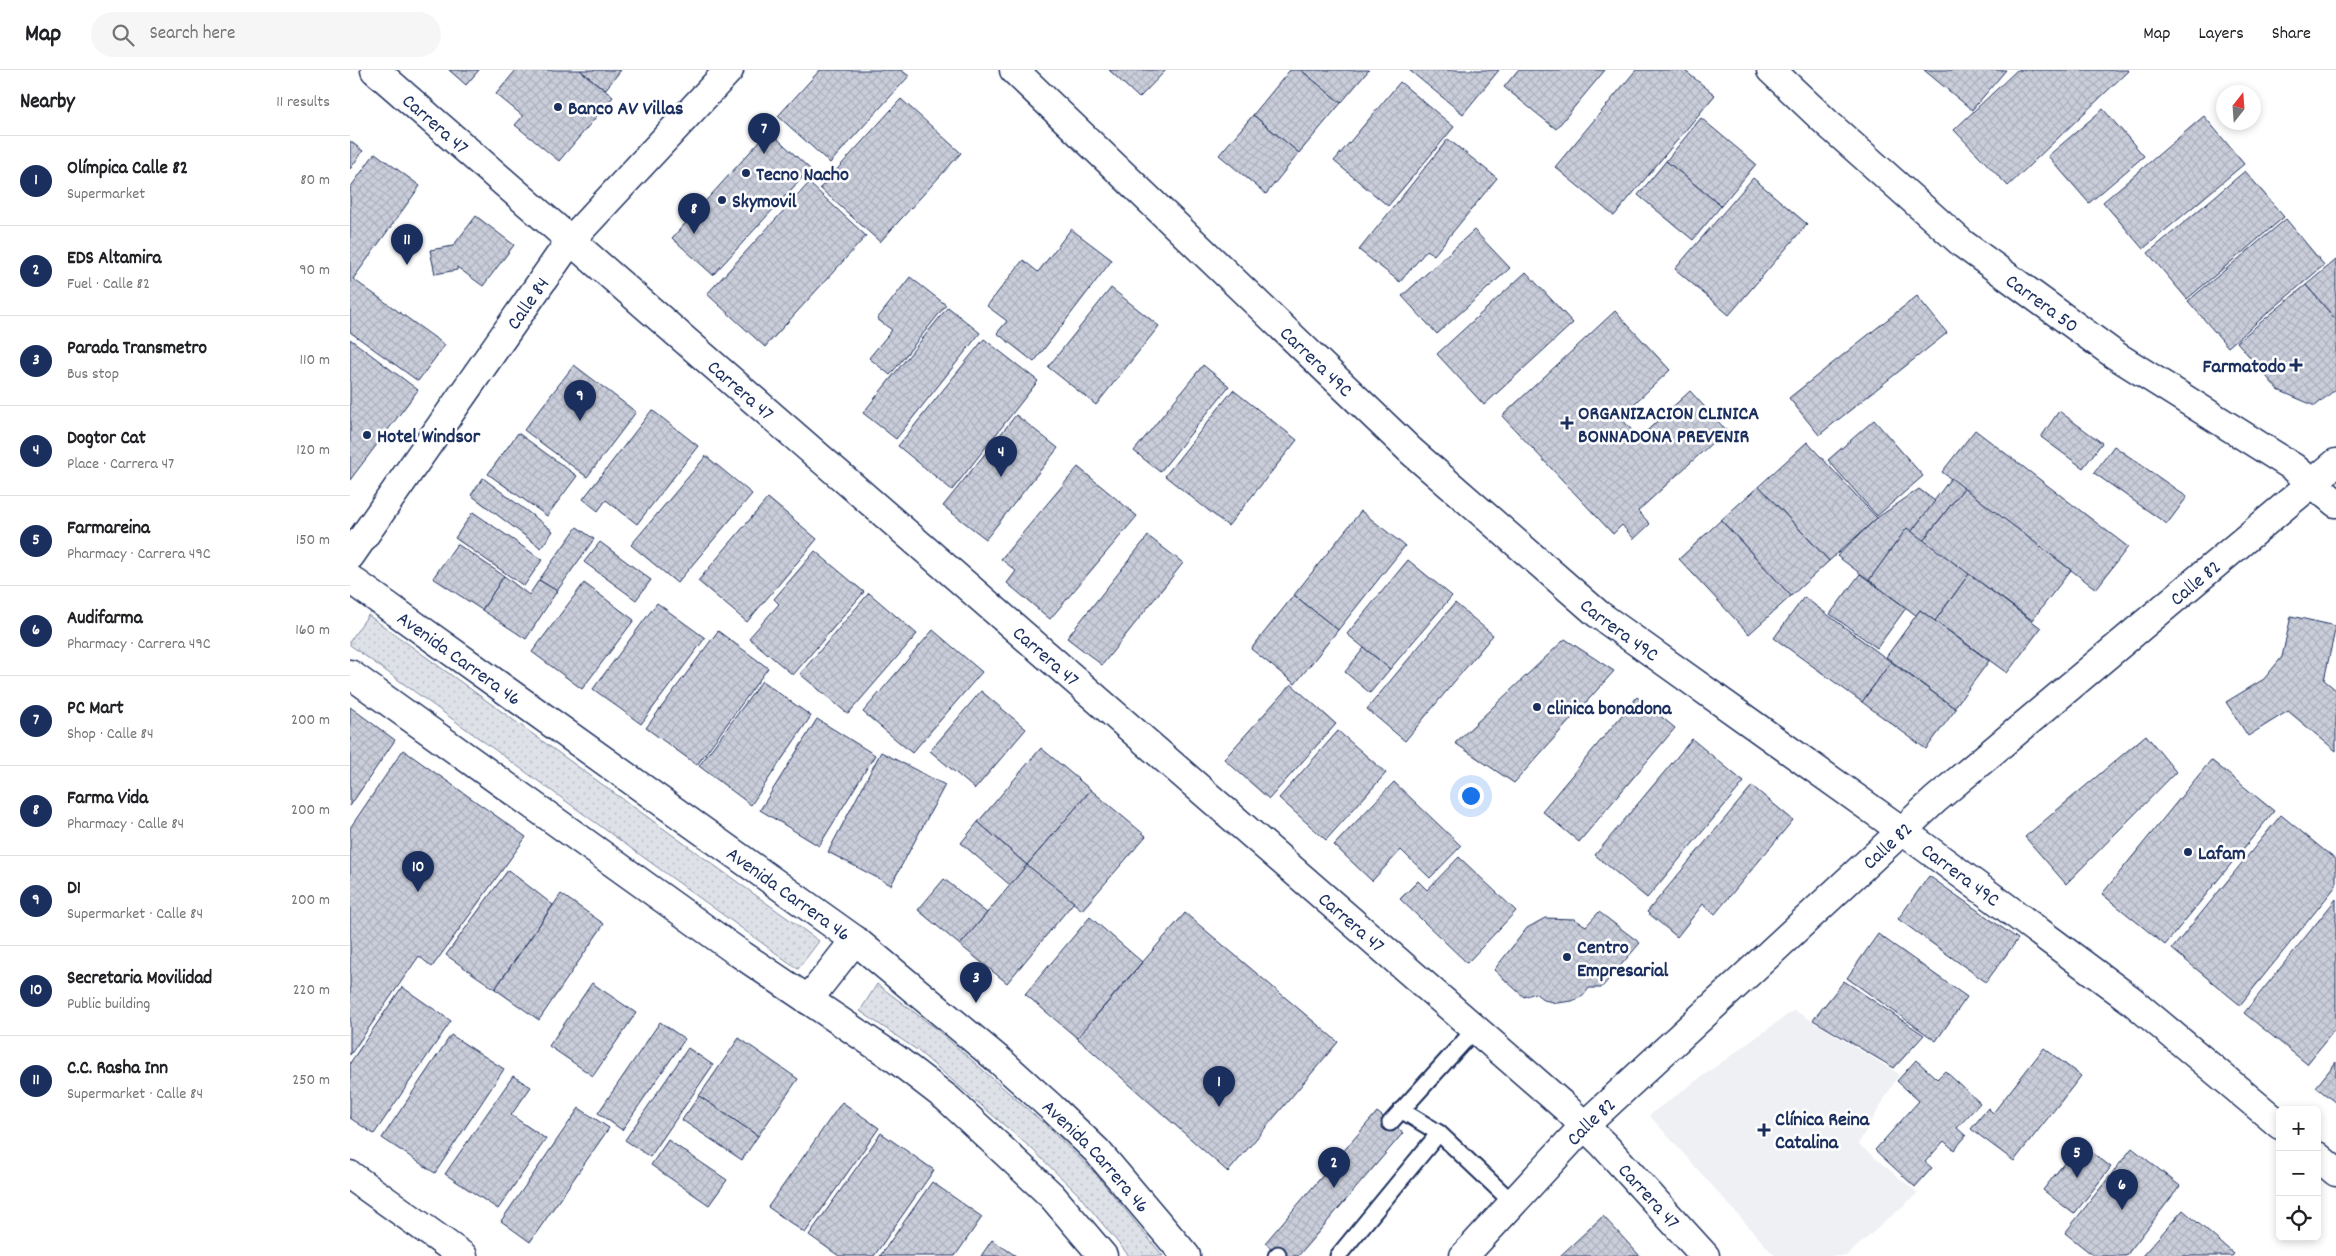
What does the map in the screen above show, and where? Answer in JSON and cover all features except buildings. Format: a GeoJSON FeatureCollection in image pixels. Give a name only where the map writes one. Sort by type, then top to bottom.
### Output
{"type":"FeatureCollection","features":[{"type":"Feature","properties":{"kind":"street","name":"Carrera 47"},"geometry":{"type":"LineString","coordinates":[[375,70],[570,242],[1476,1028],[1584,1126],[1705,1256]]}},
{"type":"Feature","properties":{"kind":"street","name":"Calle 84"},"geometry":{"type":"LineString","coordinates":[[350,556],[570,242],[729,70]]}},
{"type":"Feature","properties":{"kind":"street","name":"Carrera 49C"},"geometry":{"type":"LineString","coordinates":[[1014,70],[1411,451],[1598,614],[1902,831],[2131,1000],[2276,1122]]}},
{"type":"Feature","properties":{"kind":"street","name":"Carrera 50"},"geometry":{"type":"LineString","coordinates":[[1771,70],[1826,123],[1963,244],[2115,355],[2293,467],[2336,503]]}},
{"type":"Feature","properties":{"kind":"street","name":"Calle 82"},"geometry":{"type":"LineString","coordinates":[[1464,1256],[1584,1126],[1935,800],[2336,463]]}},
{"type":"Feature","properties":{"kind":"street","name":"Avenida Carrera 46"},"geometry":{"type":"LineString","coordinates":[[350,579],[855,940],[1000,1061],[1052,1108],[1097,1152],[1186,1256]]}},
{"type":"Feature","properties":{"kind":"street"},"geometry":{"type":"LineString","coordinates":[[350,674],[808,1000],[896,1059],[948,1099],[1052,1196],[1103,1256]]}},
{"type":"Feature","properties":{"kind":"street"},"geometry":{"type":"LineString","coordinates":[[808,1000],[855,940]]}},
{"type":"Feature","properties":{"kind":"street"},"geometry":{"type":"LineString","coordinates":[[2321,1159],[2336,1172]]}},
{"type":"Feature","properties":{"kind":"street"},"geometry":{"type":"LineString","coordinates":[[350,1175],[463,1256]]}},
{"type":"Feature","properties":{"kind":"lane"},"geometry":{"type":"LineString","coordinates":[[1390,1123],[1476,1028]]}},
{"type":"Feature","properties":{"kind":"lane"},"geometry":{"type":"LineString","coordinates":[[1401,1110],[1439,1133],[1513,1203]]}},
{"type":"Feature","properties":{"kind":"lane"},"geometry":{"type":"LineString","coordinates":[[1338,1256],[1439,1133]]}},
{"type":"Feature","properties":{"kind":"shaded area"},"geometry":{"type":"Polygon","coordinates":[[[368,615],[819,941],[798,969],[350,645],[350,641],[368,615]]]}},
{"type":"Feature","properties":{"kind":"shaded area"},"geometry":{"type":"Polygon","coordinates":[[[877,984],[935,1028],[1050,1129],[1095,1173],[1163,1256],[1129,1256],[1078,1194],[1032,1149],[917,1050],[860,1011],[877,984]]]}},
{"type":"Feature","properties":{"kind":"shaded area","name":"Clínica Reina Catalina"},"geometry":{"type":"Polygon","coordinates":[[[1794,1010],[1899,1074],[1858,1144],[1918,1193],[1846,1256],[1775,1256],[1649,1115],[1794,1010]]]}},
{"type":"Feature","properties":{"kind":"place","name":"Banco AV Villas"},"geometry":{"type":"Point","coordinates":[558,107]}},
{"type":"Feature","properties":{"kind":"place","name":"PC Mart"},"geometry":{"type":"Point","coordinates":[764,154]}},
{"type":"Feature","properties":{"kind":"place","name":"Tecno Nacho"},"geometry":{"type":"Point","coordinates":[746,173]}},
{"type":"Feature","properties":{"kind":"place","name":"Skymovil"},"geometry":{"type":"Point","coordinates":[722,200]}},
{"type":"Feature","properties":{"kind":"place","name":"Farma Vida"},"geometry":{"type":"Point","coordinates":[694,234]}},
{"type":"Feature","properties":{"kind":"place","name":"C.C. Rasha Inn"},"geometry":{"type":"Point","coordinates":[407,265]}},
{"type":"Feature","properties":{"kind":"place","name":"Farmatodo"},"geometry":{"type":"Point","coordinates":[2296,365]}},
{"type":"Feature","properties":{"kind":"place","name":"D1"},"geometry":{"type":"Point","coordinates":[580,421]}},
{"type":"Feature","properties":{"kind":"place","name":"ORGANIZACION CLINICA BONNADONA PREVENIR"},"geometry":{"type":"Point","coordinates":[1567,423]}},
{"type":"Feature","properties":{"kind":"place","name":"Hotel Windsor"},"geometry":{"type":"Point","coordinates":[367,435]}},
{"type":"Feature","properties":{"kind":"place","name":"Dogtor Cat"},"geometry":{"type":"Point","coordinates":[1001,477]}},
{"type":"Feature","properties":{"kind":"place","name":"clinica bonadona"},"geometry":{"type":"Point","coordinates":[1537,707]}},
{"type":"Feature","properties":{"kind":"place","name":"Lafam"},"geometry":{"type":"Point","coordinates":[2188,852]}},
{"type":"Feature","properties":{"kind":"place","name":"Secretaria Movilidad"},"geometry":{"type":"Point","coordinates":[418,892]}},
{"type":"Feature","properties":{"kind":"place","name":"Centro Empresarial"},"geometry":{"type":"Point","coordinates":[1567,957]}},
{"type":"Feature","properties":{"kind":"place","name":"Parada Transmetro"},"geometry":{"type":"Point","coordinates":[976,1003]}},
{"type":"Feature","properties":{"kind":"place","name":"Olímpica Calle 82"},"geometry":{"type":"Point","coordinates":[1219,1107]}},
{"type":"Feature","properties":{"kind":"place","name":"Clínica Reina Catalina"},"geometry":{"type":"Point","coordinates":[1764,1130]}},
{"type":"Feature","properties":{"kind":"place","name":"Farmareina"},"geometry":{"type":"Point","coordinates":[2077,1178]}},
{"type":"Feature","properties":{"kind":"place","name":"EDS Altamira"},"geometry":{"type":"Point","coordinates":[1334,1188]}},
{"type":"Feature","properties":{"kind":"place","name":"Audifarma"},"geometry":{"type":"Point","coordinates":[2122,1210]}}]}
